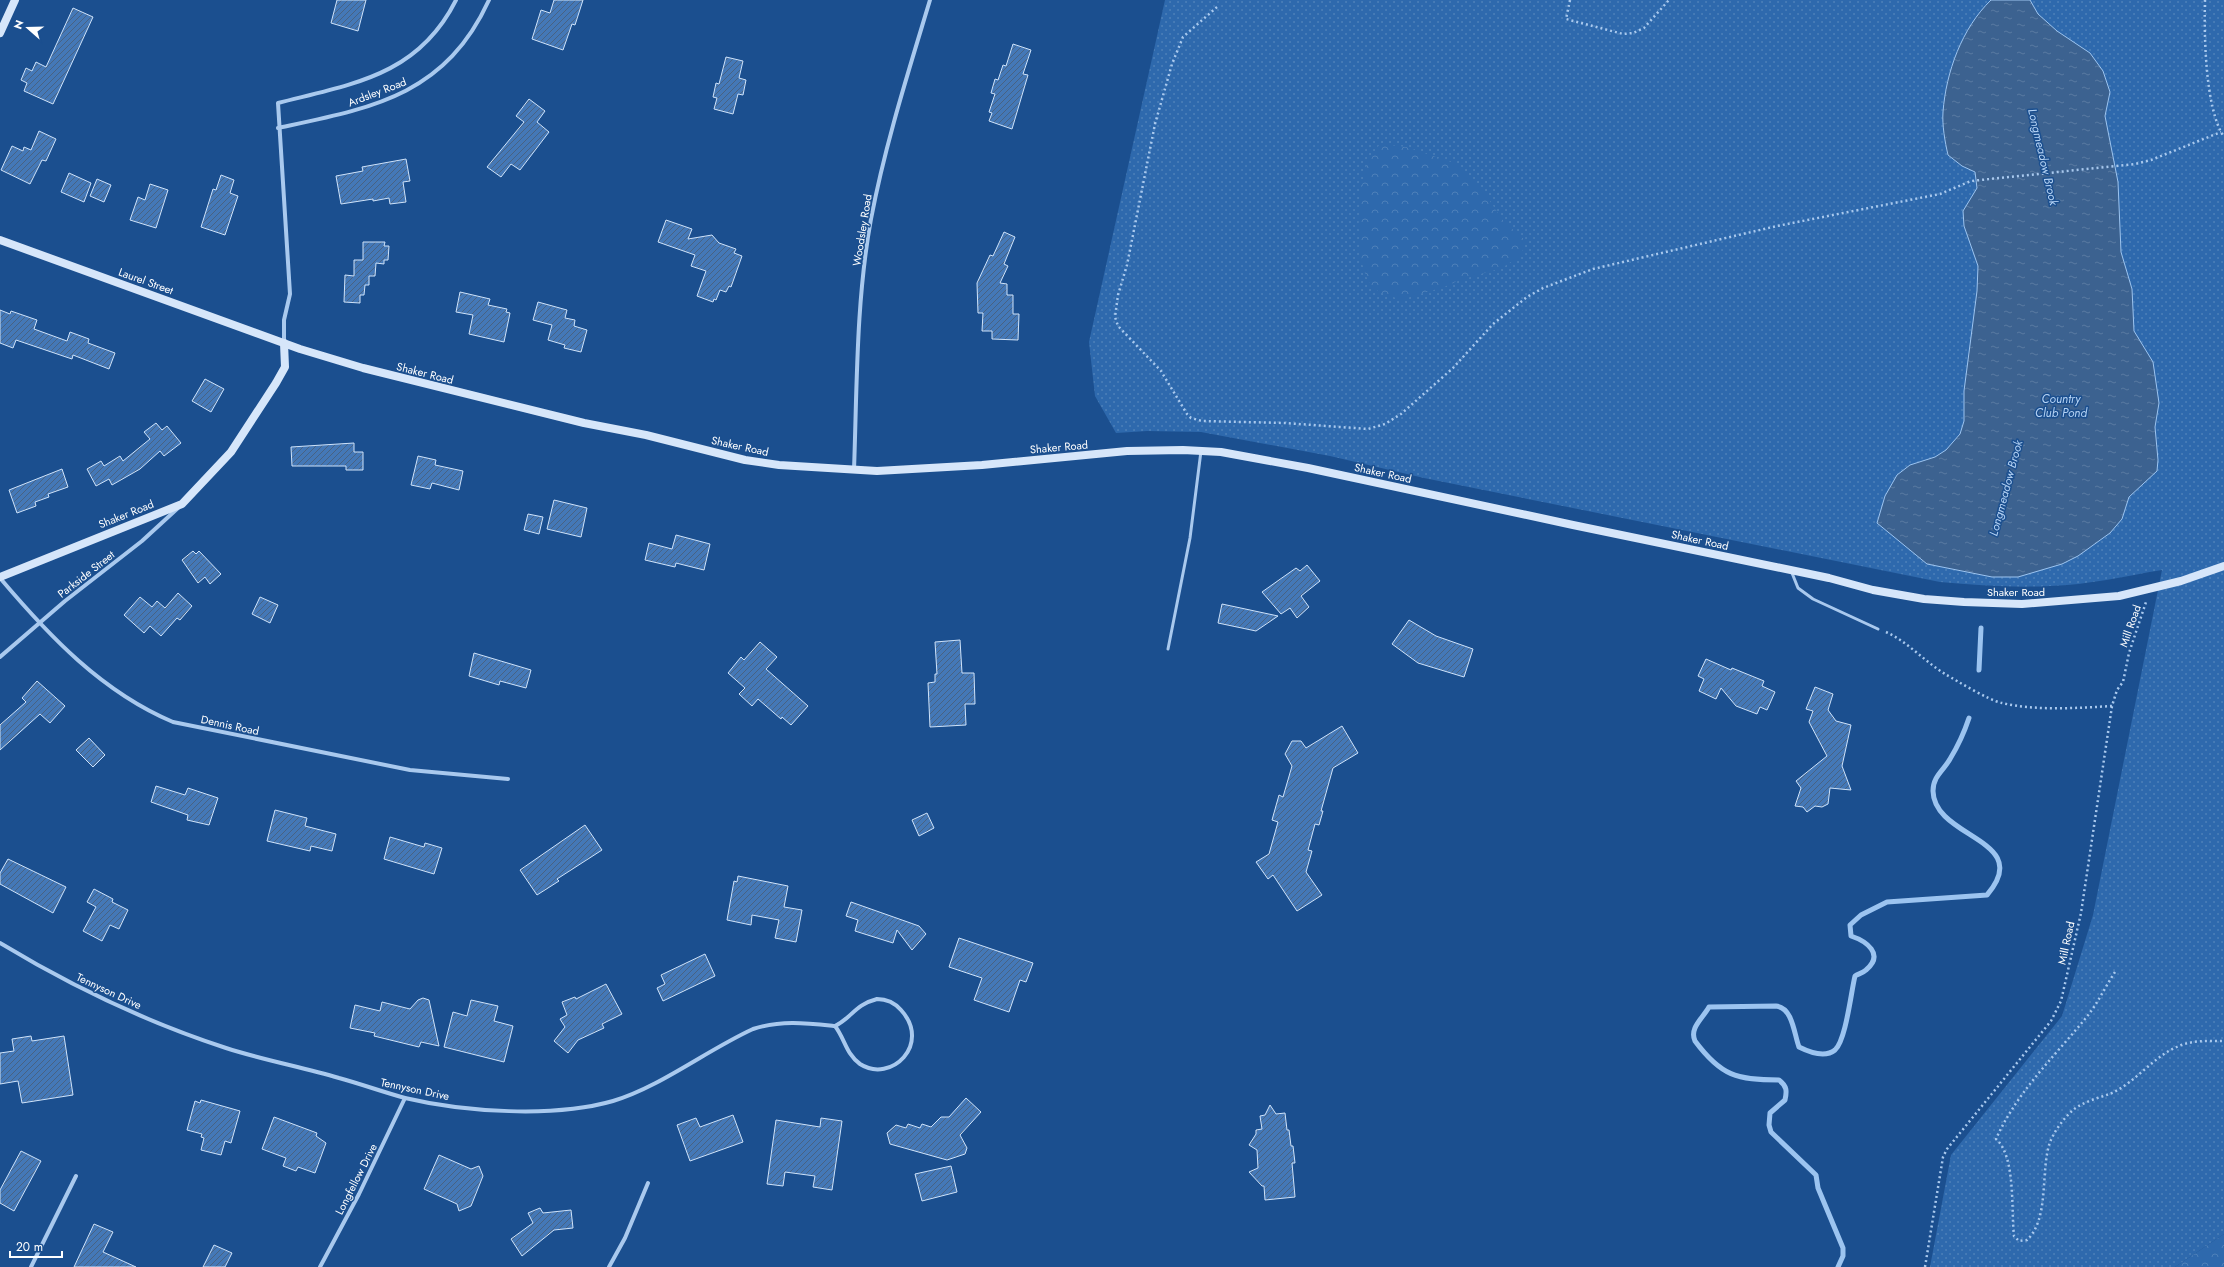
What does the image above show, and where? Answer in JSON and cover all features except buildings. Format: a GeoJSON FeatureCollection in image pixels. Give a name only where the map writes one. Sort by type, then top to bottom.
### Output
{"type":"FeatureCollection","features":[{"type":"Feature","properties":{"kind":"main road"},"geometry":{"type":"LineString","coordinates":[[0,33],[15,0]]}},
{"type":"Feature","properties":{"kind":"main road","name":"Laurel Street"},"geometry":{"type":"LineString","coordinates":[[0,240],[284,343]]}},
{"type":"Feature","properties":{"kind":"main road","name":"Shaker Road"},"geometry":{"type":"LineString","coordinates":[[0,577],[182,504],[231,452],[276,382],[285,367],[284,343],[409,381],[745,460],[779,466],[877,471],[982,465],[1127,451],[1201,450],[1308,468],[1829,578],[1873,590],[1924,599],[2022,604],[2119,596],[2181,581],[2224,566]]}},
{"type":"Feature","properties":{"kind":"street","name":"Ardsley Road"},"geometry":{"type":"LineString","coordinates":[[284,343],[284,320],[290,294],[278,128],[278,103],[367,80],[393,67],[413,54],[431,38],[456,0]]}},
{"type":"Feature","properties":{"kind":"street","name":"Ardsley Road"},"geometry":{"type":"LineString","coordinates":[[278,128],[369,107],[417,86],[439,71],[450,59],[479,18],[489,0]]}},
{"type":"Feature","properties":{"kind":"street","name":"Woodsley Road"},"geometry":{"type":"LineString","coordinates":[[854,470],[860,313],[871,220],[885,155],[930,0]]}},
{"type":"Feature","properties":{"kind":"street","name":"Parkside Street"},"geometry":{"type":"LineString","coordinates":[[0,657],[38,624],[142,541],[182,504]]}},
{"type":"Feature","properties":{"kind":"street","name":"Dennis Road"},"geometry":{"type":"LineString","coordinates":[[0,577],[38,624],[82,664],[116,691],[137,705],[173,722],[410,770],[508,779]]}},
{"type":"Feature","properties":{"kind":"street","name":"Tennyson Drive"},"geometry":{"type":"LineString","coordinates":[[0,942],[74,985],[188,1035],[234,1050],[405,1098],[486,1110],[559,1109],[602,1104],[632,1094],[752,1029],[766,1024],[789,1022],[835,1026]]}},
{"type":"Feature","properties":{"kind":"street"},"geometry":{"type":"LineString","coordinates":[[877,999],[885,999],[892,1002],[904,1014],[913,1035],[909,1049],[900,1060],[888,1067],[874,1068],[859,1063],[847,1051],[835,1026],[842,1022],[860,1004],[877,999]]}},
{"type":"Feature","properties":{"kind":"street","name":"Longfellow Drive"},"geometry":{"type":"LineString","coordinates":[[320,1267],[360,1194],[405,1098]]}},
{"type":"Feature","properties":{"kind":"street"},"geometry":{"type":"LineString","coordinates":[[31,1267],[76,1176]]}},
{"type":"Feature","properties":{"kind":"street"},"geometry":{"type":"LineString","coordinates":[[609,1267],[625,1238],[648,1183]]}},
{"type":"Feature","properties":{"kind":"lane"},"geometry":{"type":"LineString","coordinates":[[1168,649],[1190,538],[1201,450]]}},
{"type":"Feature","properties":{"kind":"lane"},"geometry":{"type":"LineString","coordinates":[[1792,571],[1798,588],[1813,599],[1878,629]]}},
{"type":"Feature","properties":{"kind":"path"},"geometry":{"type":"LineString","coordinates":[[1570,0],[1566,19],[1623,34],[1640,31],[1669,0]]}},
{"type":"Feature","properties":{"kind":"path"},"geometry":{"type":"LineString","coordinates":[[2205,0],[2206,52],[2210,88],[2216,118],[2224,136]]}},
{"type":"Feature","properties":{"kind":"path"},"geometry":{"type":"LineString","coordinates":[[1218,7],[1186,33],[1175,58],[1155,124],[1127,265],[1115,308],[1118,326],[1161,371],[1187,414],[1197,420],[1368,429],[1378,427],[1397,417],[1439,381],[1504,314],[1543,288],[1607,265],[1643,259],[1777,226],[1940,194],[1971,181],[2123,166],[2151,160],[2221,132]]}},
{"type":"Feature","properties":{"kind":"path","name":"Mill Road"},"geometry":{"type":"LineString","coordinates":[[1925,1267],[1943,1157],[1947,1149],[2052,1022],[2061,1001],[2081,913],[2112,706],[2117,690],[2123,682],[2129,653],[2145,609],[2150,588]]}},
{"type":"Feature","properties":{"kind":"path"},"geometry":{"type":"LineString","coordinates":[[1878,629],[1900,638],[1924,659],[1945,674],[2002,703],[2061,709],[2112,706]]}},
{"type":"Feature","properties":{"kind":"path"},"geometry":{"type":"LineString","coordinates":[[2115,972],[2086,1018],[2029,1084],[2011,1110],[1996,1139],[2005,1150],[2010,1182],[2014,1236],[2018,1241],[2027,1240],[2036,1228],[2049,1147],[2056,1130],[2065,1118],[2083,1104],[2113,1092],[2177,1046],[2201,1041],[2224,1041]]}},
{"type":"Feature","properties":{"kind":"green space"},"geometry":{"type":"Polygon","coordinates":[[[1165,0],[2224,0],[2224,1234],[2175,1267],[1930,1267],[1951,1155],[2062,1016],[2093,915],[2162,570],[2092,582],[2036,587],[1940,582],[1424,478],[1330,456],[1201,432],[1147,431],[1116,433],[1095,396],[1089,342],[1165,0]]]}},
{"type":"Feature","properties":{"kind":"green space"},"geometry":{"type":"Polygon","coordinates":[[[1380,144],[1406,147],[1457,164],[1481,188],[1504,222],[1526,241],[1521,255],[1502,268],[1400,300],[1375,289],[1368,280],[1363,266],[1360,249],[1359,212],[1363,179],[1366,168],[1370,158],[1380,144]]]}},
{"type":"Feature","properties":{"kind":"green space"},"geometry":{"type":"Polygon","coordinates":[[[2224,1234],[2224,1267],[2175,1267],[2224,1234]]]}},
{"type":"Feature","properties":{"kind":"water","name":"Country Club Pond"},"geometry":{"type":"Polygon","coordinates":[[[1991,0],[2030,0],[2038,14],[2057,31],[2090,53],[2103,71],[2110,92],[2105,116],[2118,182],[2121,252],[2132,289],[2134,331],[2153,362],[2159,403],[2155,427],[2158,460],[2157,471],[2129,497],[2122,519],[2110,533],[2078,556],[2062,564],[2018,577],[1992,577],[1927,564],[1877,523],[1885,496],[1897,475],[1910,465],[1935,457],[1946,450],[1960,434],[1964,421],[1964,391],[1977,291],[1978,266],[1964,226],[1963,211],[1977,188],[1975,172],[1962,166],[1948,155],[1944,134],[1943,112],[1948,82],[1957,52],[1972,24],[1991,0]]]}},
{"type":"Feature","properties":{"kind":"waterway","name":"Longmeadow Brook"},"geometry":{"type":"LineString","coordinates":[[1979,670],[1981,628]]}},
{"type":"Feature","properties":{"kind":"waterway","name":"Longmeadow Brook"},"geometry":{"type":"LineString","coordinates":[[1838,1267],[1843,1256],[1843,1248],[1818,1188],[1816,1175],[1771,1132],[1769,1125],[1770,1113],[1785,1100],[1786,1091],[1784,1084],[1779,1080],[1741,1077],[1722,1069],[1704,1053],[1695,1041],[1695,1027],[1709,1007],[1776,1006],[1786,1011],[1789,1016],[1799,1047],[1807,1051],[1827,1054],[1835,1050],[1839,1045],[1848,1015],[1855,976],[1866,970],[1874,959],[1874,954],[1871,949],[1862,941],[1851,936],[1850,925],[1861,915],[1887,902],[1987,895],[1999,876],[1999,862],[1991,850],[1949,820],[1938,807],[1933,791],[1935,781],[1956,749],[1969,718]]}}]}
